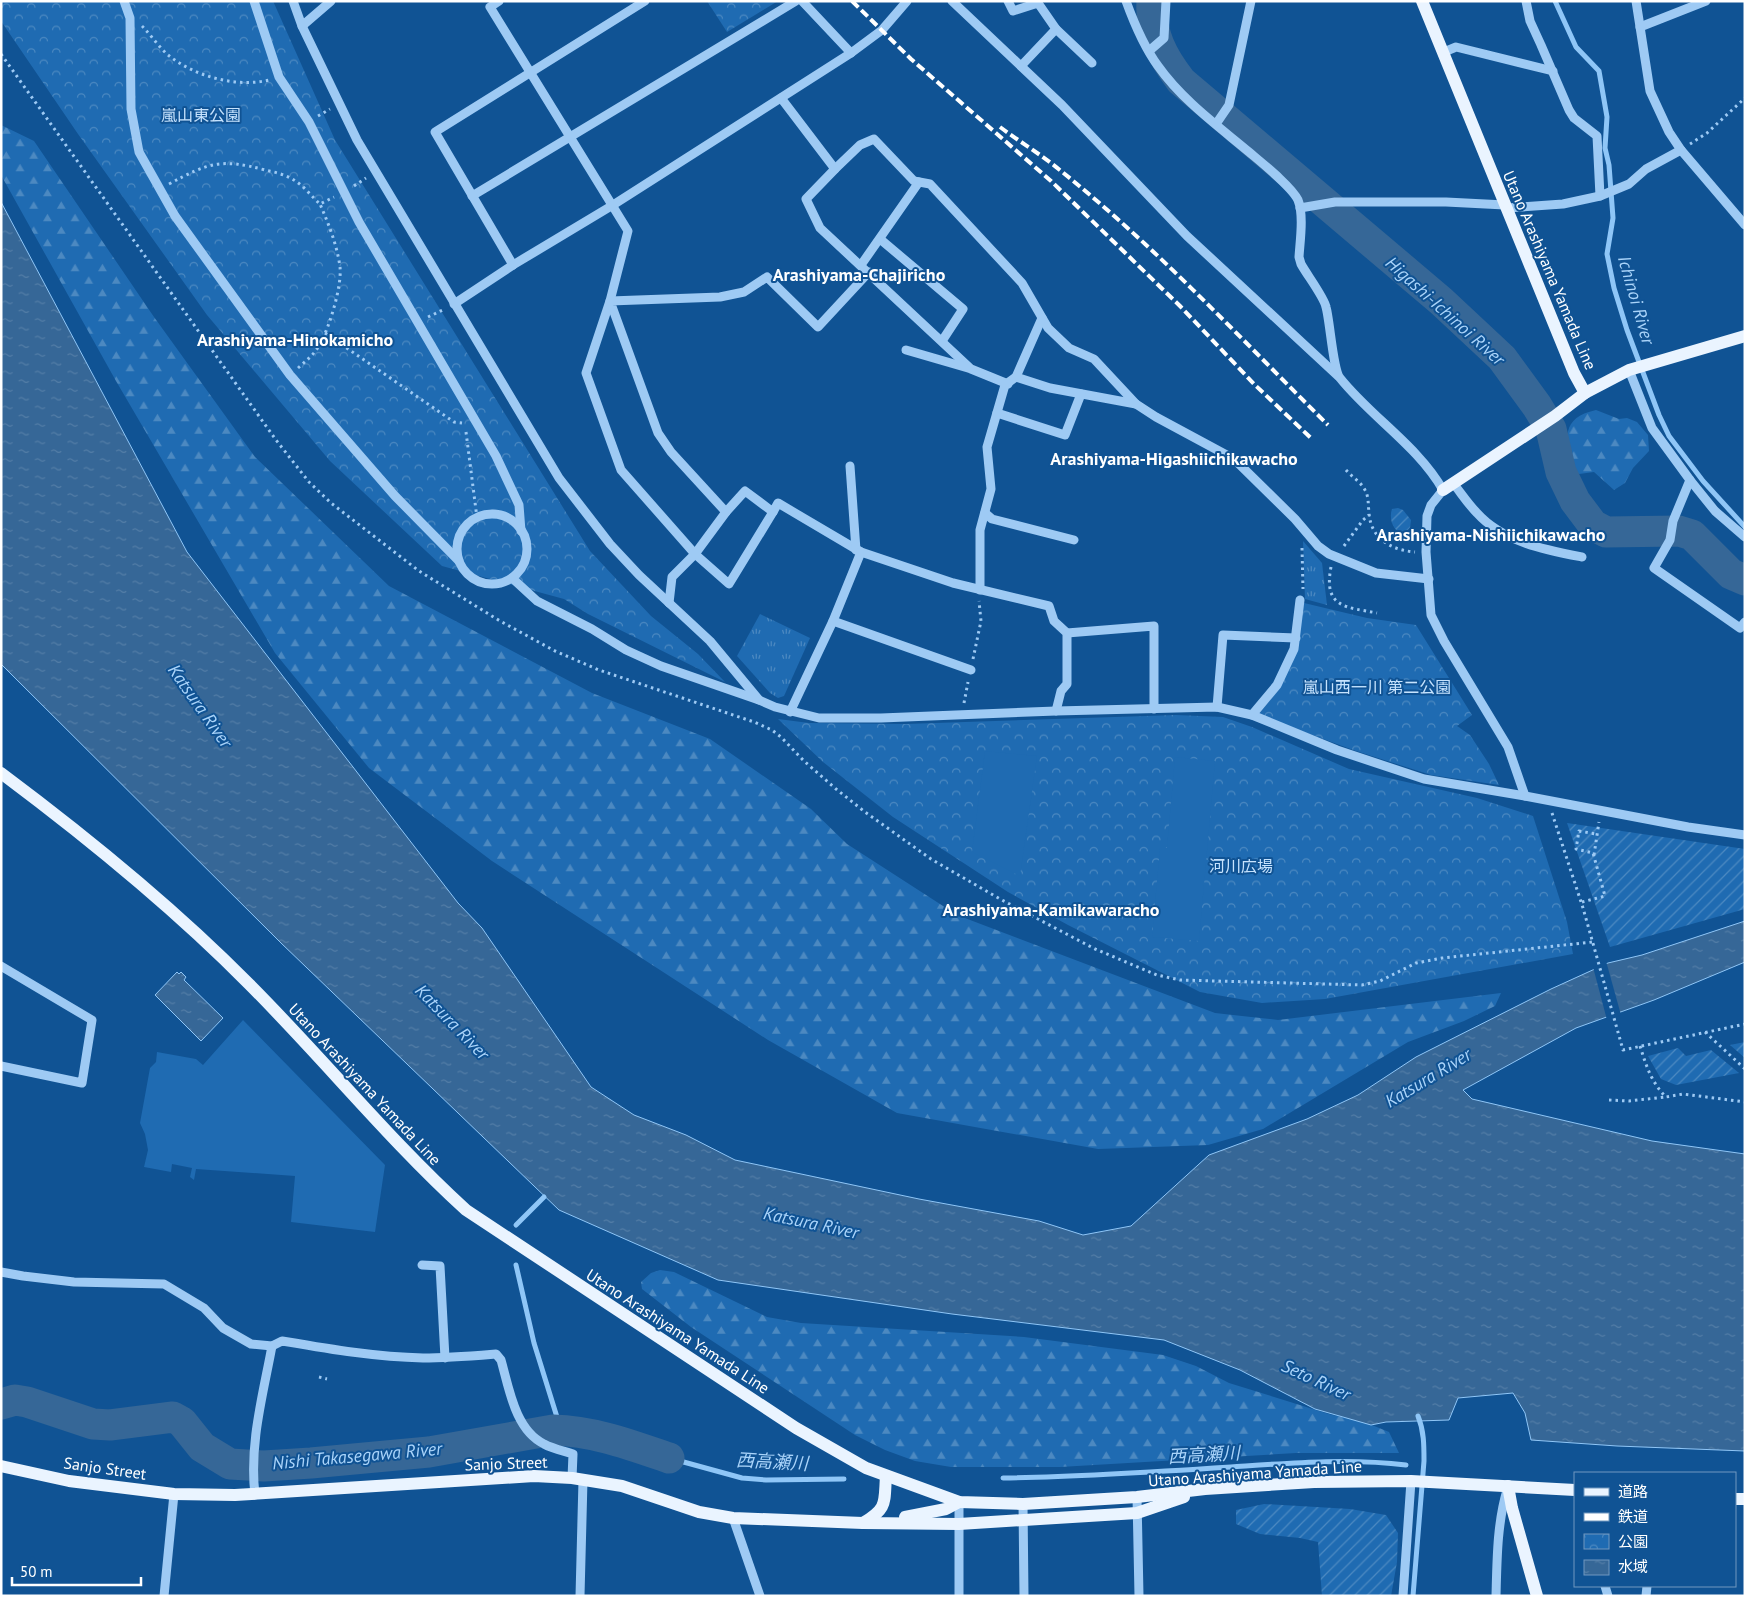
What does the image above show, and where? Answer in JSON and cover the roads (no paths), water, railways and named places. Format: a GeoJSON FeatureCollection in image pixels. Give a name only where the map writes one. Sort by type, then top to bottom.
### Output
{"type":"FeatureCollection","features":[{"type":"Feature","properties":{"kind":"main road","name":"Utano Arashiyama Yamada Line"},"geometry":{"type":"LineString","coordinates":[[1422,1],[1574,373],[1584,393],[1637,368],[1745,336]]}},
{"type":"Feature","properties":{"kind":"main road"},"geometry":{"type":"LineString","coordinates":[[1448,486],[1555,416],[1584,393]]}},
{"type":"Feature","properties":{"kind":"main road","name":"Utano Arashiyama Yamada Line"},"geometry":{"type":"LineString","coordinates":[[1,773],[63,819],[162,902],[249,984],[430,1177],[466,1210],[796,1428],[866,1468],[959,1502],[1023,1504],[1137,1497],[1205,1489],[1314,1482],[1411,1481],[1574,1490]]}},
{"type":"Feature","properties":{"kind":"main road","name":"Sanjo Street"},"geometry":{"type":"LineString","coordinates":[[1,1466],[69,1481],[174,1494],[255,1494],[534,1476],[578,1479],[622,1486],[699,1512],[733,1518],[863,1523]]}},
{"type":"Feature","properties":{"kind":"main road"},"geometry":{"type":"LineString","coordinates":[[863,1523],[876,1515],[884,1507],[886,1476]]}},
{"type":"Feature","properties":{"kind":"main road"},"geometry":{"type":"LineString","coordinates":[[1508,1486],[1512,1508],[1537,1596]]}},
{"type":"Feature","properties":{"kind":"main road"},"geometry":{"type":"LineString","coordinates":[[863,1523],[959,1524],[1137,1513],[1205,1489]]}},
{"type":"Feature","properties":{"kind":"main road"},"geometry":{"type":"LineString","coordinates":[[863,1523],[908,1517],[946,1509],[959,1502]]}},
{"type":"Feature","properties":{"kind":"street"},"geometry":{"type":"LineString","coordinates":[[124,1],[130,18],[131,109],[139,152],[175,216],[290,375],[395,496],[459,561],[468,574],[481,583],[492,584],[512,578],[524,561],[526,551],[525,540],[521,531],[514,523],[506,518],[486,515],[468,524],[461,532],[457,551],[459,561]]}},
{"type":"Feature","properties":{"kind":"street"},"geometry":{"type":"LineString","coordinates":[[254,1],[279,77],[309,122],[359,222],[496,456],[519,505],[521,531]]}},
{"type":"Feature","properties":{"kind":"street"},"geometry":{"type":"LineString","coordinates":[[293,1],[302,26],[357,140],[528,429],[569,492],[610,544],[710,641],[759,700]]}},
{"type":"Feature","properties":{"kind":"street"},"geometry":{"type":"LineString","coordinates":[[302,26],[331,1]]}},
{"type":"Feature","properties":{"kind":"street"},"geometry":{"type":"LineString","coordinates":[[499,1],[490,7],[628,231],[610,301],[586,372],[621,470],[695,554],[729,584],[778,503],[858,551],[953,584],[1049,606],[1054,621],[1068,633],[1154,626],[1154,709]]}},
{"type":"Feature","properties":{"kind":"street"},"geometry":{"type":"LineString","coordinates":[[513,265],[435,132],[646,1]]}},
{"type":"Feature","properties":{"kind":"street"},"geometry":{"type":"LineString","coordinates":[[472,196],[796,1]]}},
{"type":"Feature","properties":{"kind":"street"},"geometry":{"type":"LineString","coordinates":[[802,1],[851,53]]}},
{"type":"Feature","properties":{"kind":"street"},"geometry":{"type":"LineString","coordinates":[[454,304],[851,53],[882,30],[907,1]]}},
{"type":"Feature","properties":{"kind":"street"},"geometry":{"type":"LineString","coordinates":[[952,1],[1062,105],[1187,236],[1338,376],[1437,478],[1495,529],[1525,543],[1582,557]]}},
{"type":"Feature","properties":{"kind":"street"},"geometry":{"type":"LineString","coordinates":[[1008,1],[1013,10],[1038,3],[1056,29],[1092,63]]}},
{"type":"Feature","properties":{"kind":"street"},"geometry":{"type":"LineString","coordinates":[[1126,1],[1134,23],[1150,50],[1156,65],[1168,80],[1217,122],[1293,192],[1298,199],[1300,208],[1299,257],[1301,264],[1326,306],[1338,376]]}},
{"type":"Feature","properties":{"kind":"street"},"geometry":{"type":"LineString","coordinates":[[1150,50],[1164,38],[1166,1]]}},
{"type":"Feature","properties":{"kind":"street"},"geometry":{"type":"LineString","coordinates":[[1217,122],[1229,105],[1251,1]]}},
{"type":"Feature","properties":{"kind":"street"},"geometry":{"type":"LineString","coordinates":[[1526,1],[1530,21],[1574,118],[1597,136],[1600,196]]}},
{"type":"Feature","properties":{"kind":"street"},"geometry":{"type":"LineString","coordinates":[[1636,1],[1650,91],[1669,132],[1681,150],[1745,225]]}},
{"type":"Feature","properties":{"kind":"street"},"geometry":{"type":"LineString","coordinates":[[1640,27],[1706,1]]}},
{"type":"Feature","properties":{"kind":"street"},"geometry":{"type":"LineString","coordinates":[[1021,66],[1056,29]]}},
{"type":"Feature","properties":{"kind":"street"},"geometry":{"type":"LineString","coordinates":[[1444,52],[1456,47],[1552,70]]}},
{"type":"Feature","properties":{"kind":"street"},"geometry":{"type":"LineString","coordinates":[[781,98],[835,169]]}},
{"type":"Feature","properties":{"kind":"street"},"geometry":{"type":"LineString","coordinates":[[971,368],[820,228],[806,199],[860,145],[874,139],[914,181],[930,184],[1022,283],[1048,328],[1069,348],[1094,359],[1136,404],[1156,418],[1234,459],[1303,528],[1318,546],[1335,558],[1376,572],[1429,579]]}},
{"type":"Feature","properties":{"kind":"street"},"geometry":{"type":"LineString","coordinates":[[1300,208],[1335,202],[1446,202],[1506,207],[1563,204],[1600,196],[1629,184],[1646,169],[1681,150]]}},
{"type":"Feature","properties":{"kind":"street"},"geometry":{"type":"LineString","coordinates":[[861,265],[919,182]]}},
{"type":"Feature","properties":{"kind":"street"},"geometry":{"type":"LineString","coordinates":[[880,239],[963,309],[942,341]]}},
{"type":"Feature","properties":{"kind":"street"},"geometry":{"type":"LineString","coordinates":[[610,301],[720,297],[744,292],[767,277],[818,327],[869,272]]}},
{"type":"Feature","properties":{"kind":"street"},"geometry":{"type":"LineString","coordinates":[[610,301],[658,433],[671,452],[726,512]]}},
{"type":"Feature","properties":{"kind":"street"},"geometry":{"type":"LineString","coordinates":[[980,590],[980,530],[991,489],[987,446],[1006,385],[1016,377],[1042,318]]}},
{"type":"Feature","properties":{"kind":"street"},"geometry":{"type":"LineString","coordinates":[[906,350],[971,368],[1008,384]]}},
{"type":"Feature","properties":{"kind":"street"},"geometry":{"type":"LineString","coordinates":[[1637,368],[1652,428],[1715,512],[1745,537]]}},
{"type":"Feature","properties":{"kind":"street"},"geometry":{"type":"LineString","coordinates":[[1016,377],[1050,388],[1136,404]]}},
{"type":"Feature","properties":{"kind":"street"},"geometry":{"type":"LineString","coordinates":[[997,413],[1066,435],[1081,394]]}},
{"type":"Feature","properties":{"kind":"street"},"geometry":{"type":"LineString","coordinates":[[790,712],[832,621],[858,551],[850,466]]}},
{"type":"Feature","properties":{"kind":"street"},"geometry":{"type":"LineString","coordinates":[[1690,480],[1673,521],[1670,540],[1654,568],[1740,628],[1745,622]]}},
{"type":"Feature","properties":{"kind":"street"},"geometry":{"type":"LineString","coordinates":[[1448,486],[1431,505],[1427,516],[1426,552],[1431,615],[1444,641],[1508,747],[1525,796]]}},
{"type":"Feature","properties":{"kind":"street"},"geometry":{"type":"LineString","coordinates":[[669,603],[672,578],[695,554],[726,512],[745,491],[773,512]]}},
{"type":"Feature","properties":{"kind":"street"},"geometry":{"type":"LineString","coordinates":[[985,513],[992,519],[1074,540]]}},
{"type":"Feature","properties":{"kind":"street"},"geometry":{"type":"LineString","coordinates":[[512,578],[537,601],[626,650],[661,666],[790,712],[819,718],[881,718],[1217,707],[1252,715],[1337,750],[1424,779],[1688,827],[1745,835]]}},
{"type":"Feature","properties":{"kind":"street"},"geometry":{"type":"LineString","coordinates":[[1252,715],[1277,685],[1294,649],[1300,600]]}},
{"type":"Feature","properties":{"kind":"street"},"geometry":{"type":"LineString","coordinates":[[832,621],[971,670]]}},
{"type":"Feature","properties":{"kind":"street"},"geometry":{"type":"LineString","coordinates":[[1056,711],[1061,691],[1067,684],[1068,633]]}},
{"type":"Feature","properties":{"kind":"street"},"geometry":{"type":"LineString","coordinates":[[1217,707],[1223,635],[1296,638]]}},
{"type":"Feature","properties":{"kind":"street"},"geometry":{"type":"LineString","coordinates":[[1,966],[92,1020],[82,1083],[1,1066]]}},
{"type":"Feature","properties":{"kind":"street"},"geometry":{"type":"LineString","coordinates":[[422,1265],[440,1266],[444,1358]]}},
{"type":"Feature","properties":{"kind":"street"},"geometry":{"type":"LineString","coordinates":[[1,1272],[74,1282],[164,1284],[204,1308],[223,1328],[251,1344],[272,1346],[282,1341],[349,1352],[422,1358],[496,1354],[501,1360],[518,1415],[528,1430],[536,1439],[544,1444],[573,1454],[578,1479],[580,1596]]}},
{"type":"Feature","properties":{"kind":"street"},"geometry":{"type":"LineString","coordinates":[[255,1494],[253,1459],[255,1440],[272,1346]]}},
{"type":"Feature","properties":{"kind":"street"},"geometry":{"type":"LineString","coordinates":[[1404,1596],[1411,1481]]}},
{"type":"Feature","properties":{"kind":"street"},"geometry":{"type":"LineString","coordinates":[[1496,1596],[1497,1552],[1502,1508],[1508,1486]]}},
{"type":"Feature","properties":{"kind":"street"},"geometry":{"type":"LineString","coordinates":[[164,1596],[174,1494]]}},
{"type":"Feature","properties":{"kind":"street"},"geometry":{"type":"LineString","coordinates":[[1137,1497],[1139,1596]]}},
{"type":"Feature","properties":{"kind":"street"},"geometry":{"type":"LineString","coordinates":[[959,1502],[959,1596]]}},
{"type":"Feature","properties":{"kind":"street"},"geometry":{"type":"LineString","coordinates":[[1023,1504],[1024,1596]]}},
{"type":"Feature","properties":{"kind":"street"},"geometry":{"type":"LineString","coordinates":[[733,1518],[760,1596]]}},
{"type":"Feature","properties":{"kind":"water","name":"Katsura River"},"geometry":{"type":"Polygon","coordinates":[[[1,202],[187,552],[458,903],[482,928],[591,1087],[634,1115],[686,1135],[735,1160],[919,1199],[1039,1221],[1083,1235],[1131,1226],[1209,1155],[1307,1119],[1358,1095],[1416,1057],[1551,989],[1608,963],[1642,955],[1745,921],[1745,962],[1654,1000],[1576,1028],[1463,1090],[1472,1099],[1652,1141],[1745,1154],[1745,1451],[1617,1446],[1531,1440],[1525,1413],[1513,1393],[1458,1398],[1449,1420],[1386,1422],[1371,1425],[1315,1409],[1240,1370],[1164,1340],[952,1314],[718,1280],[559,1210],[281,943],[1,664],[1,202]]]}},
{"type":"Feature","properties":{"kind":"water"},"geometry":{"type":"Polygon","coordinates":[[[177,972],[179,974],[181,972],[186,977],[184,980],[223,1018],[201,1041],[155,995],[177,972]]]}},
{"type":"Feature","properties":{"kind":"waterway","name":"Higashi-Ichinoi River"},"geometry":{"type":"LineString","coordinates":[[1152,1],[1155,34],[1168,63],[1181,81],[1441,301],[1502,358],[1537,406],[1551,429],[1561,472],[1575,501],[1593,525],[1606,532],[1679,531],[1692,535],[1731,574],[1745,580]]}},
{"type":"Feature","properties":{"kind":"waterway","name":"Ichinoi River"},"geometry":{"type":"LineString","coordinates":[[1555,1],[1576,47],[1599,71],[1607,117],[1605,148],[1609,165],[1613,218],[1607,254],[1614,288],[1627,330],[1659,415],[1669,436],[1703,481],[1745,527]]}},
{"type":"Feature","properties":{"kind":"waterway","name":"西高瀬川"},"geometry":{"type":"LineString","coordinates":[[516,1225],[544,1197]]}},
{"type":"Feature","properties":{"kind":"waterway","name":"西高瀬川"},"geometry":{"type":"LineString","coordinates":[[516,1265],[534,1343],[561,1430]]}},
{"type":"Feature","properties":{"kind":"waterway","name":"Nishi Takasegawa River"},"geometry":{"type":"LineString","coordinates":[[1,1404],[15,1400],[27,1402],[93,1424],[110,1425],[173,1417],[182,1422],[202,1447],[230,1464],[264,1466],[429,1452],[553,1430],[598,1436],[669,1458]]}},
{"type":"Feature","properties":{"kind":"waterway","name":"Seto River"},"geometry":{"type":"LineString","coordinates":[[1413,1596],[1424,1461],[1423,1433],[1418,1416]]}},
{"type":"Feature","properties":{"kind":"waterway","name":"西高瀬川"},"geometry":{"type":"LineString","coordinates":[[669,1458],[742,1478],[766,1480],[844,1479]]}},
{"type":"Feature","properties":{"kind":"waterway","name":"西高瀬川"},"geometry":{"type":"LineString","coordinates":[[1003,1478],[1060,1477],[1319,1462],[1406,1465]]}},
{"type":"Feature","properties":{"kind":"railway"},"geometry":{"type":"LineString","coordinates":[[852,1],[911,59],[1051,181],[1180,306],[1255,385],[1313,440]]}},
{"type":"Feature","properties":{"kind":"railway"},"geometry":{"type":"LineString","coordinates":[[1000,127],[1054,165],[1131,231],[1328,425]]}},
{"type":"Feature","properties":{"kind":"district","name":"Arashiyama-Chajiricho"},"geometry":{"type":"Point","coordinates":[859,275]}},
{"type":"Feature","properties":{"kind":"district","name":"Arashiyama-Hinokamicho"},"geometry":{"type":"Point","coordinates":[295,340]}},
{"type":"Feature","properties":{"kind":"district","name":"Arashiyama-Higashiichikawacho"},"geometry":{"type":"Point","coordinates":[1174,459]}},
{"type":"Feature","properties":{"kind":"district","name":"Arashiyama-Nishiichikawacho"},"geometry":{"type":"Point","coordinates":[1491,535]}},
{"type":"Feature","properties":{"kind":"district","name":"Arashiyama-Kamikawaracho"},"geometry":{"type":"Point","coordinates":[1051,910]}},
{"type":"Feature","properties":{"kind":"park label","name":"嵐山東公園"},"geometry":{"type":"Point","coordinates":[201,115]}},
{"type":"Feature","properties":{"kind":"park label","name":"嵐山西一川 第二公園"},"geometry":{"type":"Point","coordinates":[1377,687]}},
{"type":"Feature","properties":{"kind":"park label","name":"河川広場"},"geometry":{"type":"Point","coordinates":[1241,866]}}]}
